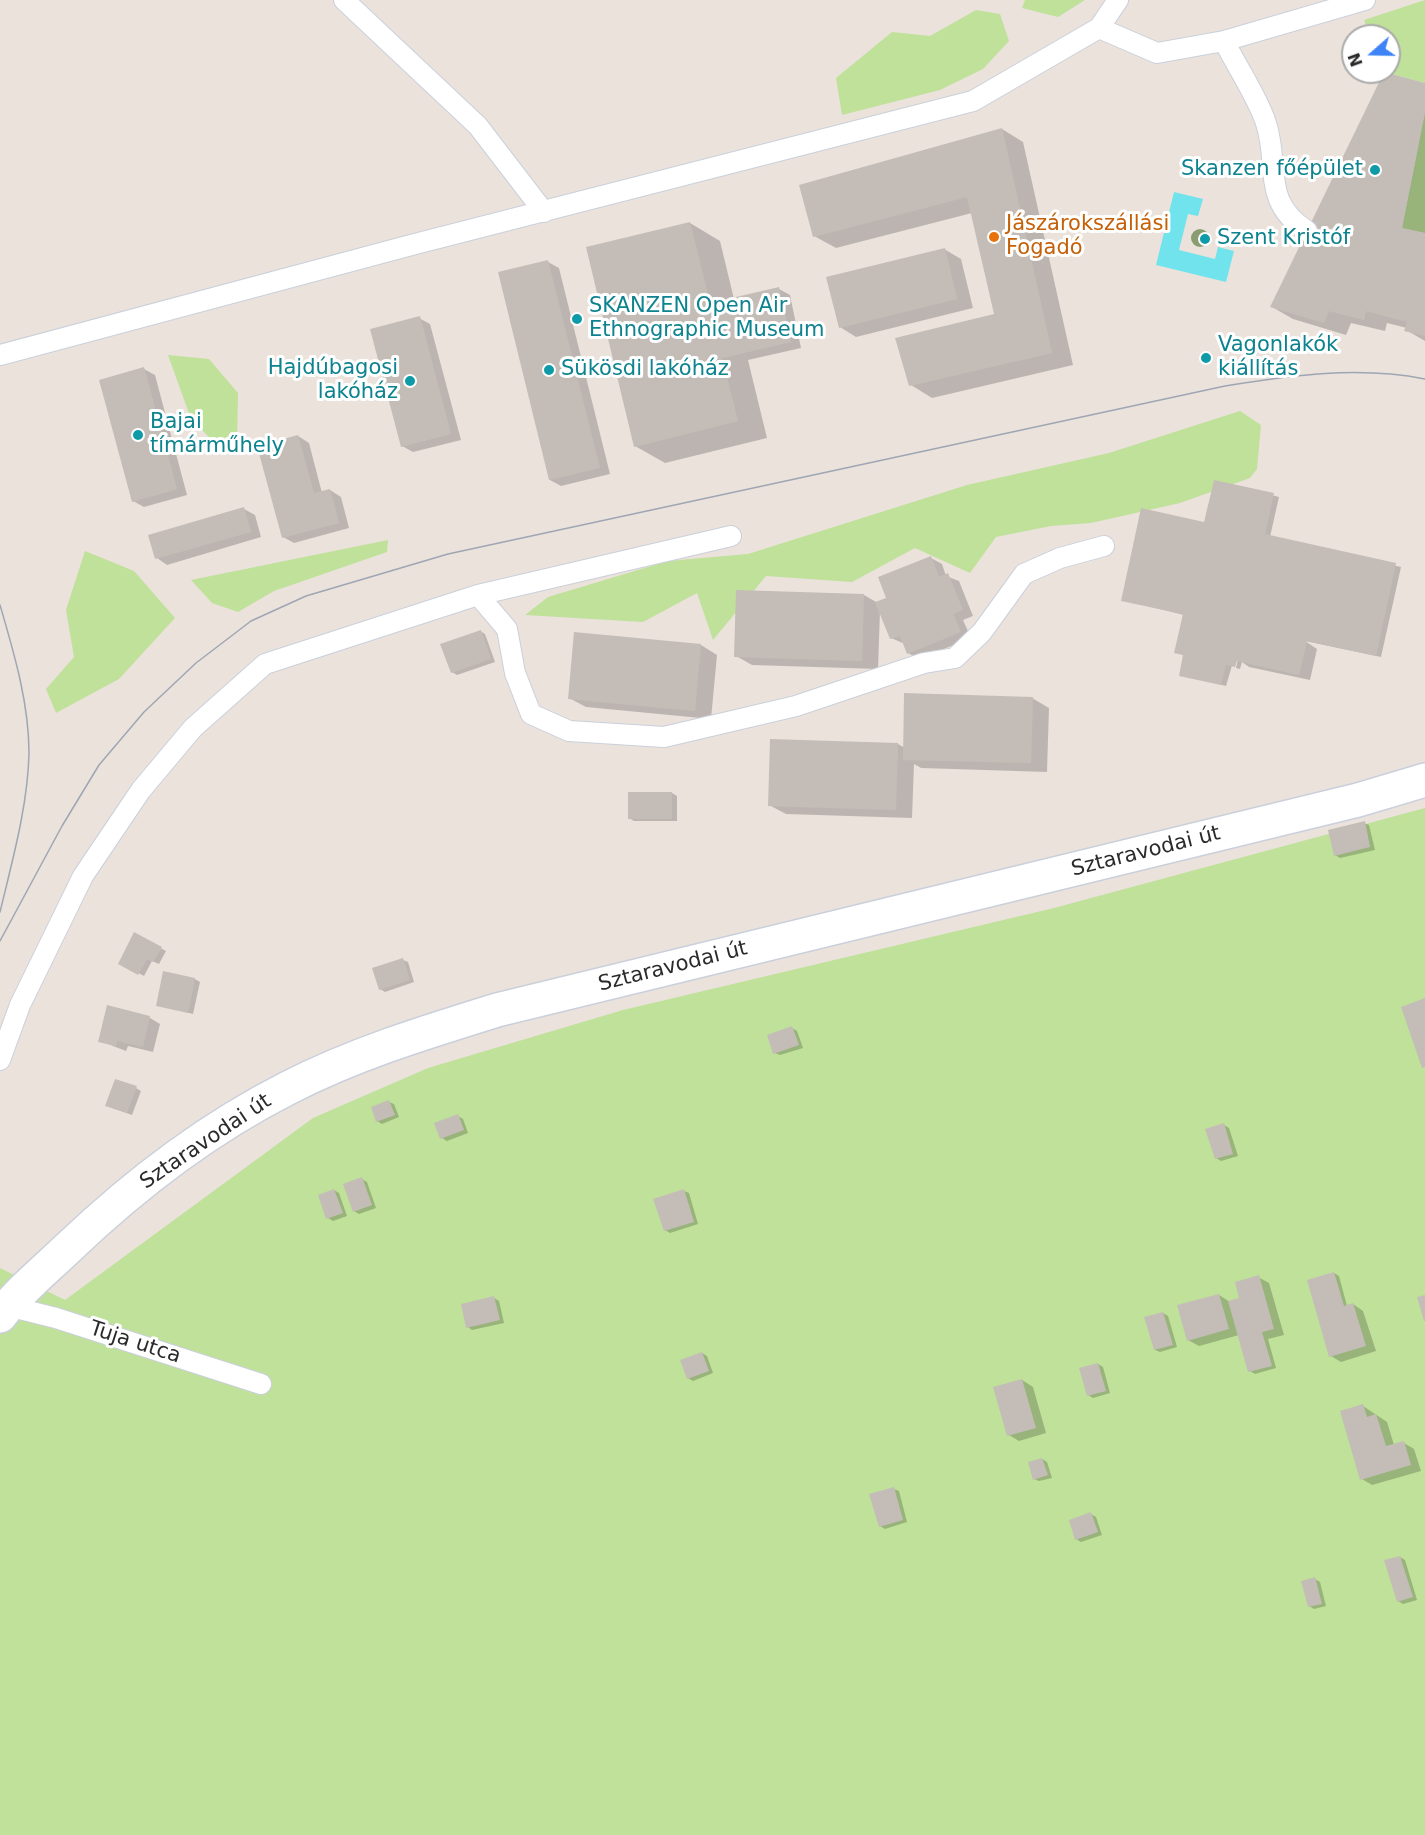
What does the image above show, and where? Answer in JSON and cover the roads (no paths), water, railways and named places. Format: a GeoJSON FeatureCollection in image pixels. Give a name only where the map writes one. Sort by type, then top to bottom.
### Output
{"type":"FeatureCollection","features":[{"type":"Feature","properties":{"kind":"street","name":"Sztaravodai út"},"geometry":{"type":"LineString","coordinates":[[4,1311],[96,1221],[181,1154],[234,1118],[289,1087],[392,1044],[497,1010],[1358,800],[1425,780]]}},
{"type":"Feature","properties":{"kind":"lane"},"geometry":{"type":"LineString","coordinates":[[344,0],[477,126],[544,212]]}},
{"type":"Feature","properties":{"kind":"lane"},"geometry":{"type":"LineString","coordinates":[[0,355],[973,101],[1099,28],[1118,0]]}},
{"type":"Feature","properties":{"kind":"lane"},"geometry":{"type":"LineString","coordinates":[[1099,28],[1157,53],[1224,40],[1365,0]]}},
{"type":"Feature","properties":{"kind":"lane"},"geometry":{"type":"LineString","coordinates":[[1224,40],[1266,123],[1276,193],[1289,219],[1307,231]]}},
{"type":"Feature","properties":{"kind":"lane"},"geometry":{"type":"LineString","coordinates":[[0,1060],[20,1005],[83,876],[141,790],[193,728],[266,664],[478,595],[731,536]]}},
{"type":"Feature","properties":{"kind":"lane"},"geometry":{"type":"LineString","coordinates":[[478,595],[507,629],[515,673],[531,714],[569,731],[664,737],[796,706],[924,663],[955,658],[982,632],[1024,574],[1060,558],[1104,546]]}},
{"type":"Feature","properties":{"kind":"lane","name":"Tuja utca"},"geometry":{"type":"LineString","coordinates":[[4,1311],[56,1318],[261,1384]]}},
{"type":"Feature","properties":{"kind":"water"},"geometry":{"type":"Polygon","coordinates":[[[1174,192],[1203,199],[1198,216],[1188,214],[1179,250],[1215,259],[1218,247],[1234,251],[1226,282],[1156,265],[1174,192]]]}},
{"type":"Feature","properties":{"kind":"tram line"},"geometry":{"type":"LineString","coordinates":[[0,941],[62,826],[99,765],[144,712],[196,663],[251,621],[306,596],[448,554],[1225,386],[1275,378],[1350,373],[1375,373],[1425,379]]}},
{"type":"Feature","properties":{"kind":"tram line"},"geometry":{"type":"LineString","coordinates":[[0,605],[24,697],[29,753],[23,813],[0,912]]}},
{"type":"Feature","properties":{"kind":"place","name":"Skanzen főépület"},"geometry":{"type":"Point","coordinates":[1375,170]}},
{"type":"Feature","properties":{"kind":"place","name":"Jászárokszállási Fogadó"},"geometry":{"type":"Point","coordinates":[994,237]}},
{"type":"Feature","properties":{"kind":"place","name":"Szent Kristóf"},"geometry":{"type":"Point","coordinates":[1205,239]}},
{"type":"Feature","properties":{"kind":"place","name":"SKANZEN Open Air Ethnographic Museum"},"geometry":{"type":"Point","coordinates":[577,319]}},
{"type":"Feature","properties":{"kind":"place","name":"Vagonlakók kiállítás"},"geometry":{"type":"Point","coordinates":[1206,358]}},
{"type":"Feature","properties":{"kind":"place","name":"Sükösdi lakóház"},"geometry":{"type":"Point","coordinates":[549,370]}},
{"type":"Feature","properties":{"kind":"place","name":"Hajdúbagosi lakóház"},"geometry":{"type":"Point","coordinates":[410,381]}},
{"type":"Feature","properties":{"kind":"place","name":"Bajai tímárműhely"},"geometry":{"type":"Point","coordinates":[138,435]}}]}
